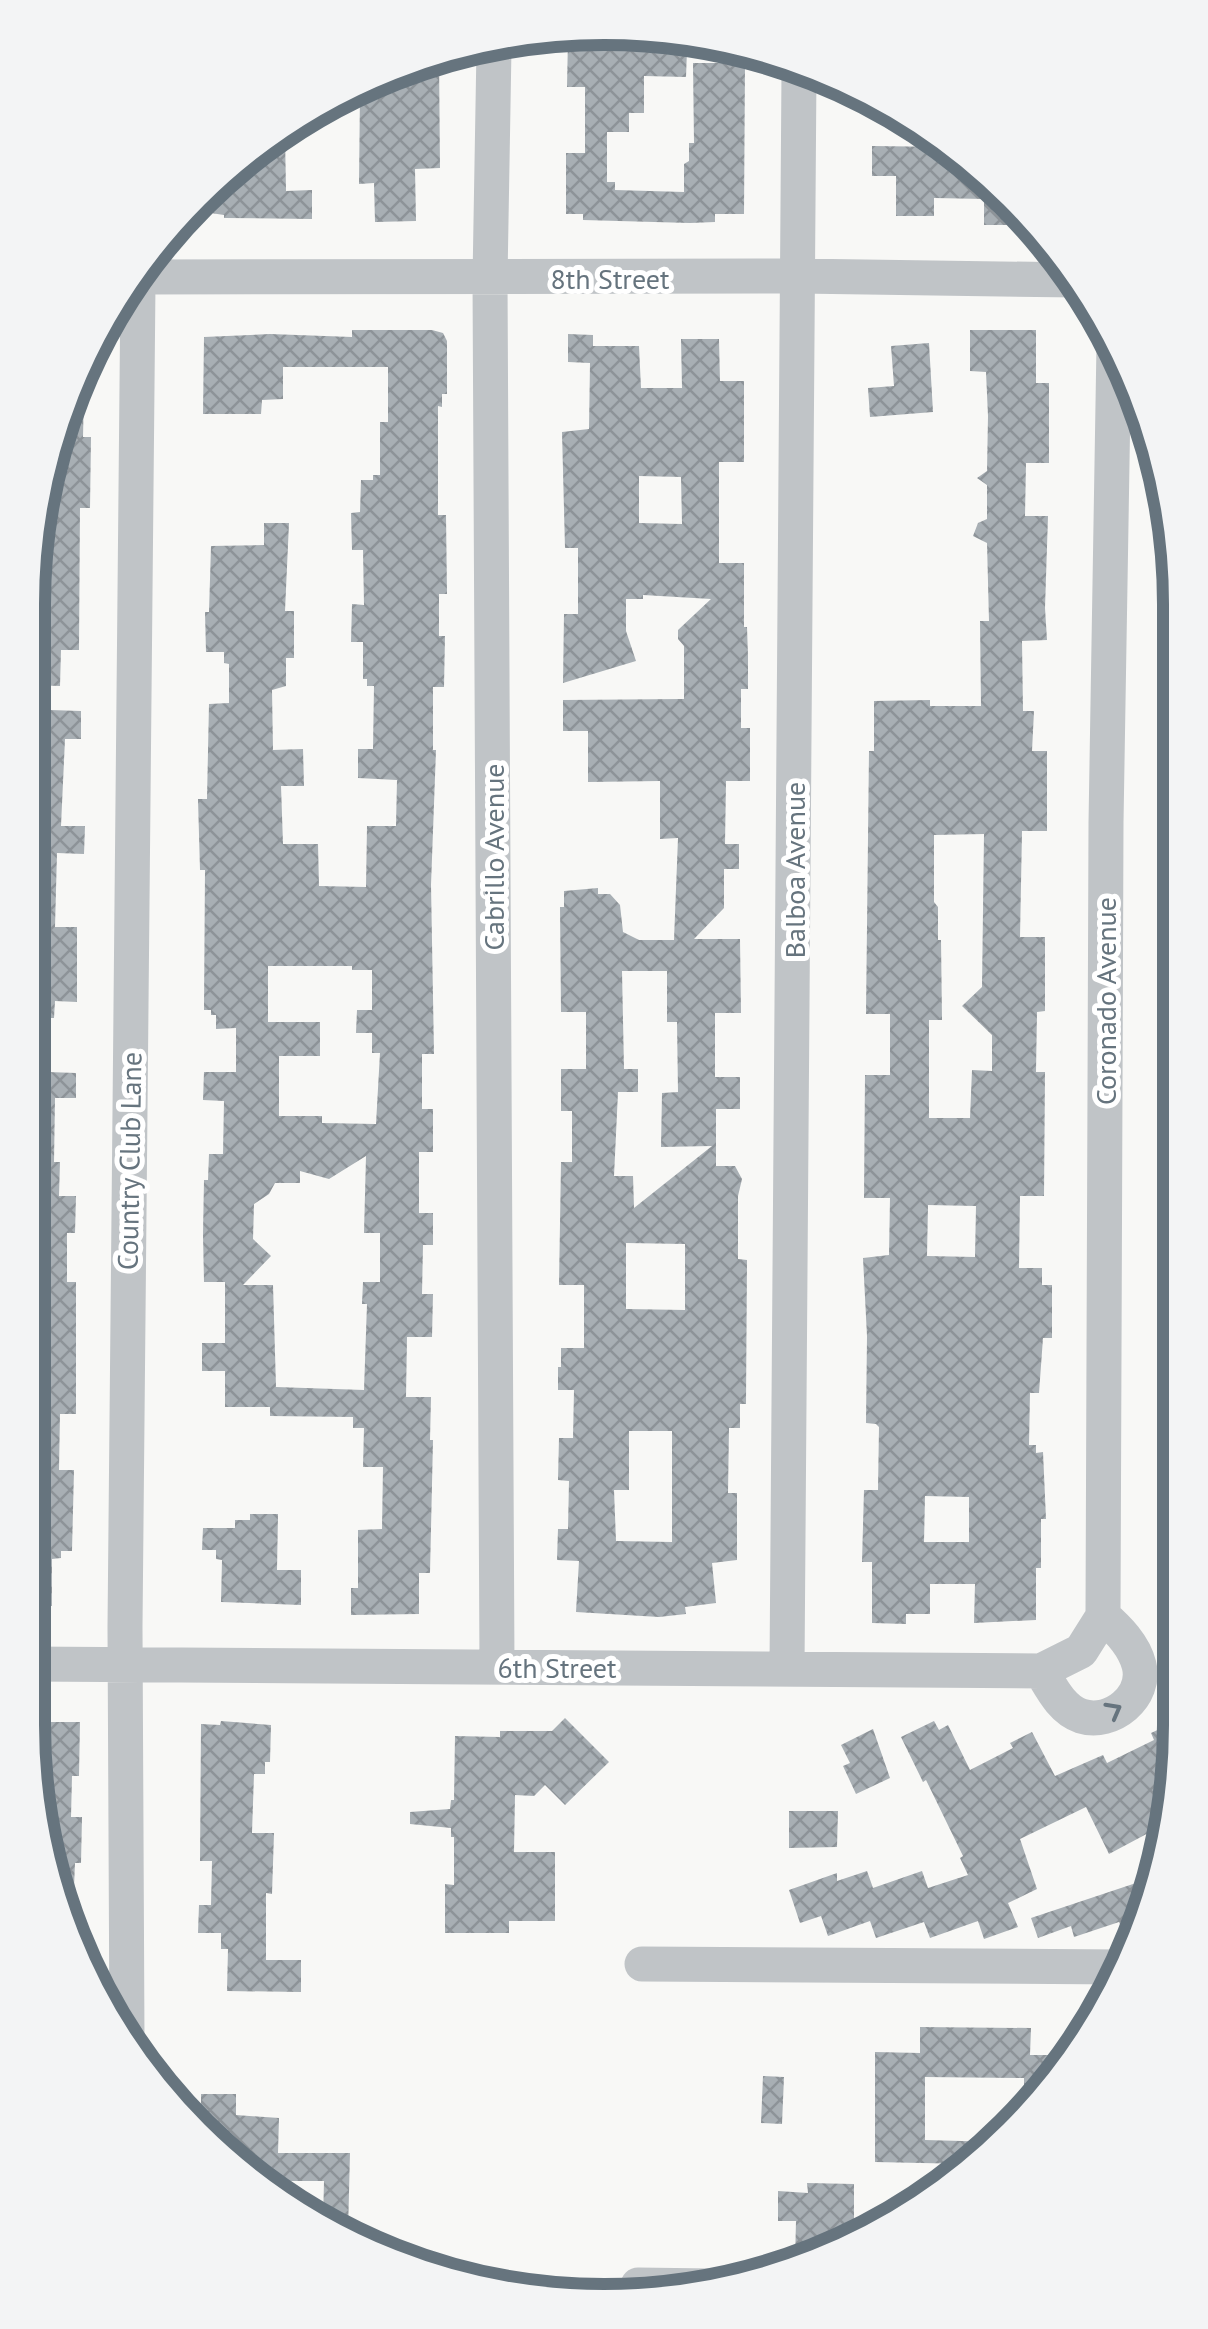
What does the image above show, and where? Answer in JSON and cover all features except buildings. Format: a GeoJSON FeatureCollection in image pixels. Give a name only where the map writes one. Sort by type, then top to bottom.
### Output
{"type":"FeatureCollection","features":[{"type":"Feature","properties":{"kind":"street","name":"Cabrillo Avenue"},"geometry":{"type":"LineString","coordinates":[[494,56],[490,278],[497,1667]]}},
{"type":"Feature","properties":{"kind":"street","name":"Balboa Avenue"},"geometry":{"type":"LineString","coordinates":[[787,1669],[799,81]]}},
{"type":"Feature","properties":{"kind":"street","name":"8th Street"},"geometry":{"type":"LineString","coordinates":[[152,276],[1059,280]]}},
{"type":"Feature","properties":{"kind":"street","name":"Country Club Lane"},"geometry":{"type":"LineString","coordinates":[[127,2016],[125,1664],[138,295]]}},
{"type":"Feature","properties":{"kind":"street","name":"Coronado Avenue"},"geometry":{"type":"LineString","coordinates":[[1103,1616],[1106,843],[1113,376]]}},
{"type":"Feature","properties":{"kind":"street","name":"6th Street"},"geometry":{"type":"LineString","coordinates":[[45,1664],[1041,1670],[1081,1651],[1103,1616]]}},
{"type":"Feature","properties":{"kind":"street"},"geometry":{"type":"LineString","coordinates":[[1041,1670],[1057,1697],[1080,1716],[1098,1719],[1117,1712],[1132,1698],[1142,1680],[1133,1649],[1103,1616]]}},
{"type":"Feature","properties":{"kind":"street"},"geometry":{"type":"LineString","coordinates":[[642,1964],[1107,1967]]}}]}
